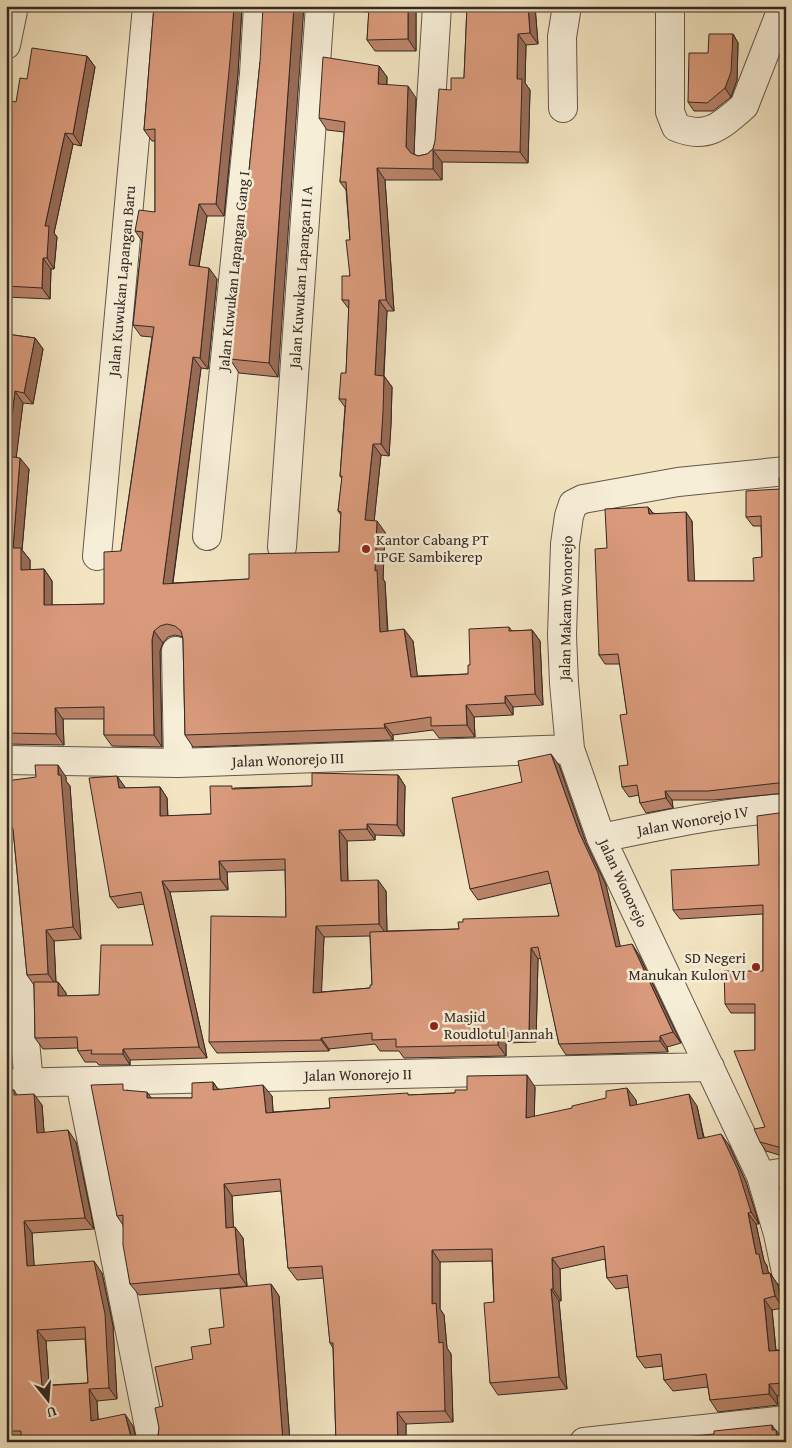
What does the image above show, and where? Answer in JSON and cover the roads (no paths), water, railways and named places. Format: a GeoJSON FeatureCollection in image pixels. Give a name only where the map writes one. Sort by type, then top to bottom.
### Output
{"type":"FeatureCollection","features":[{"type":"Feature","properties":{"kind":"street"},"geometry":{"type":"LineString","coordinates":[[6,45],[14,6]]}},
{"type":"Feature","properties":{"kind":"street","name":"Jalan Kuwukan Lapangan Baru"},"geometry":{"type":"LineString","coordinates":[[97,556],[147,6]]}},
{"type":"Feature","properties":{"kind":"street","name":"Jalan Kuwukan Lapangan Gang I"},"geometry":{"type":"LineString","coordinates":[[207,536],[254,74],[258,6]]}},
{"type":"Feature","properties":{"kind":"street","name":"Jalan Kuwukan Lapangan II A"},"geometry":{"type":"LineString","coordinates":[[282,547],[320,6]]}},
{"type":"Feature","properties":{"kind":"street"},"geometry":{"type":"LineString","coordinates":[[428,152],[437,6]]}},
{"type":"Feature","properties":{"kind":"street"},"geometry":{"type":"LineString","coordinates":[[563,108],[562,37],[566,6]]}},
{"type":"Feature","properties":{"kind":"street"},"geometry":{"type":"LineString","coordinates":[[670,6],[670,112],[676,127],[691,133],[708,132],[730,118],[744,106],[784,6]]}},
{"type":"Feature","properties":{"kind":"street","name":"Jalan Makam Wonorejo"},"geometry":{"type":"LineString","coordinates":[[570,749],[562,635],[565,544],[569,516],[573,504],[583,499],[678,482],[786,471]]}},
{"type":"Feature","properties":{"kind":"street"},"geometry":{"type":"LineString","coordinates":[[176,651],[178,763]]}},
{"type":"Feature","properties":{"kind":"street","name":"Jalan Wonorejo III"},"geometry":{"type":"LineString","coordinates":[[6,760],[178,763],[570,749]]}},
{"type":"Feature","properties":{"kind":"street","name":"Jalan Wonorejo"},"geometry":{"type":"LineString","coordinates":[[570,749],[601,838],[710,1067],[773,1174],[778,1234],[786,1272]]}},
{"type":"Feature","properties":{"kind":"street","name":"Jalan Wonorejo IV"},"geometry":{"type":"LineString","coordinates":[[601,838],[684,819],[741,810],[786,808]]}},
{"type":"Feature","properties":{"kind":"street"},"geometry":{"type":"LineString","coordinates":[[6,843],[18,1083]]}},
{"type":"Feature","properties":{"kind":"street","name":"Jalan Wonorejo II"},"geometry":{"type":"LineString","coordinates":[[18,1083],[710,1067]]}},
{"type":"Feature","properties":{"kind":"street"},"geometry":{"type":"LineString","coordinates":[[80,1082],[152,1442]]}},
{"type":"Feature","properties":{"kind":"street"},"geometry":{"type":"LineString","coordinates":[[584,1442],[786,1420]]}},
{"type":"Feature","properties":{"kind":"place","name":"Kantor Cabang PT IPGE Sambikerep"},"geometry":{"type":"Point","coordinates":[366,549]}},
{"type":"Feature","properties":{"kind":"place","name":"SD Negeri Manukan Kulon VI"},"geometry":{"type":"Point","coordinates":[756,967]}},
{"type":"Feature","properties":{"kind":"place","name":"Masjid Roudlotul Jannah"},"geometry":{"type":"Point","coordinates":[434,1026]}}]}
